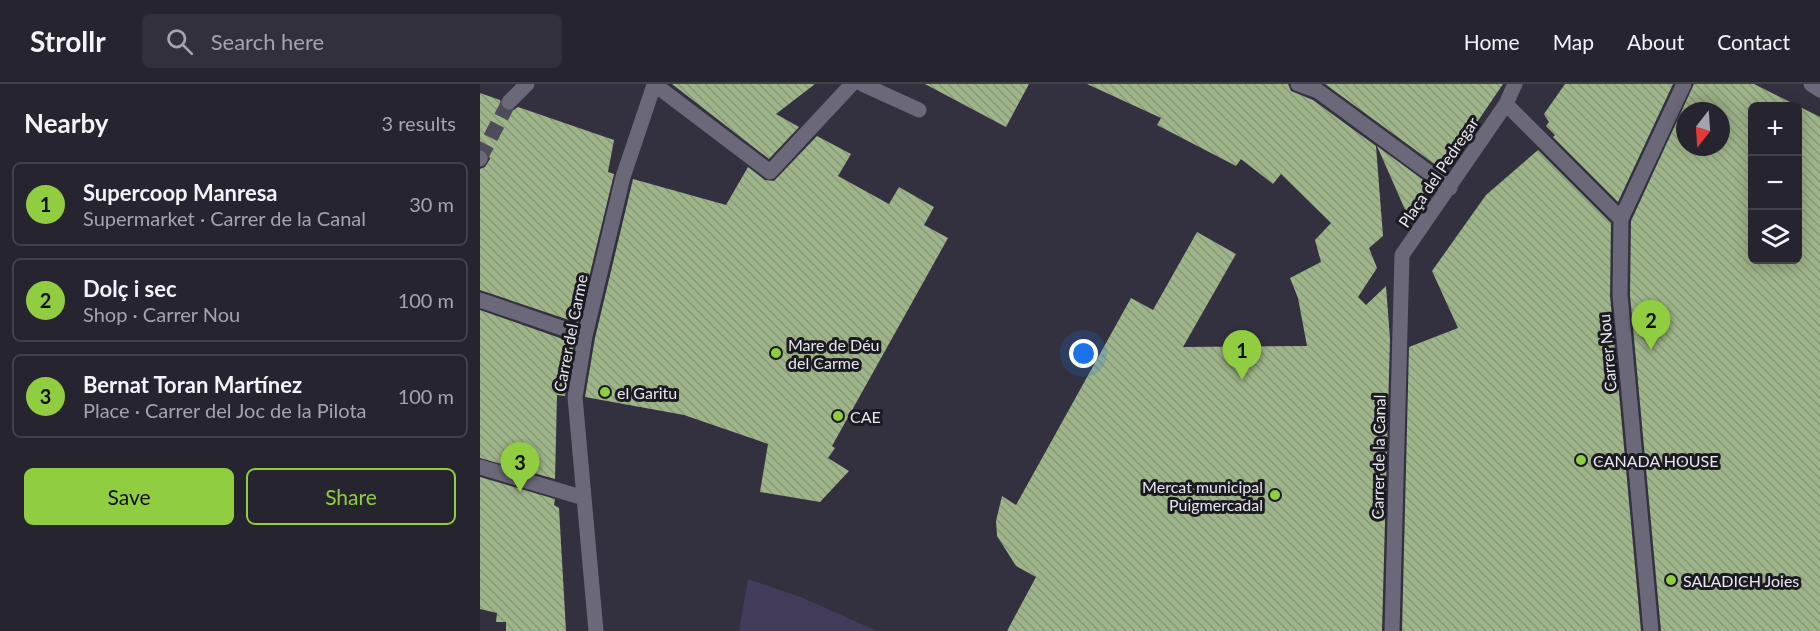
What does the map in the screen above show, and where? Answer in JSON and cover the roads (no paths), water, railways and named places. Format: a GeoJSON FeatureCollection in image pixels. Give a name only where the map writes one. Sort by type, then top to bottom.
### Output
{"type":"FeatureCollection","features":[{"type":"Feature","properties":{"kind":"street"},"geometry":{"type":"LineString","coordinates":[[509,102],[527,84]]}},
{"type":"Feature","properties":{"kind":"street"},"geometry":{"type":"LineString","coordinates":[[654,84],[770,172],[852,84]]}},
{"type":"Feature","properties":{"kind":"street","name":"Carrer del Carme"},"geometry":{"type":"LineString","coordinates":[[596,631],[575,397],[585,336],[623,177],[654,84]]}},
{"type":"Feature","properties":{"kind":"street"},"geometry":{"type":"LineString","coordinates":[[862,84],[919,110]]}},
{"type":"Feature","properties":{"kind":"street"},"geometry":{"type":"LineString","coordinates":[[1298,84],[1318,91],[1450,188]]}},
{"type":"Feature","properties":{"kind":"street","name":"Plaça del Pedregar"},"geometry":{"type":"LineString","coordinates":[[1401,283],[1402,255],[1506,104],[1515,84]]}},
{"type":"Feature","properties":{"kind":"street","name":"Carrer Nou"},"geometry":{"type":"LineString","coordinates":[[1651,631],[1620,295],[1621,219],[1684,84]]}},
{"type":"Feature","properties":{"kind":"street"},"geometry":{"type":"LineString","coordinates":[[1811,84],[1820,90]]}},
{"type":"Feature","properties":{"kind":"street"},"geometry":{"type":"LineString","coordinates":[[1506,104],[1621,219]]}},
{"type":"Feature","properties":{"kind":"street","name":"Carrer de la Canal"},"geometry":{"type":"LineString","coordinates":[[1392,631],[1401,283]]}},
{"type":"Feature","properties":{"kind":"street"},"geometry":{"type":"LineString","coordinates":[[480,300],[585,336]]}},
{"type":"Feature","properties":{"kind":"street"},"geometry":{"type":"LineString","coordinates":[[480,467],[584,498]]}},
{"type":"Feature","properties":{"kind":"tunnel"},"geometry":{"type":"LineString","coordinates":[[480,158],[509,102]]}},
{"type":"Feature","properties":{"kind":"place","name":"Dolç i sec"},"geometry":{"type":"Point","coordinates":[1651,350]}},
{"type":"Feature","properties":{"kind":"place","name":"Mare de Déu del Carme"},"geometry":{"type":"Point","coordinates":[776,353]}},
{"type":"Feature","properties":{"kind":"place","name":"Supercoop Manresa"},"geometry":{"type":"Point","coordinates":[1242,380]}},
{"type":"Feature","properties":{"kind":"place","name":"el Garitu"},"geometry":{"type":"Point","coordinates":[605,392]}},
{"type":"Feature","properties":{"kind":"place","name":"CAE"},"geometry":{"type":"Point","coordinates":[838,416]}},
{"type":"Feature","properties":{"kind":"place","name":"CANADA HOUSE"},"geometry":{"type":"Point","coordinates":[1581,460]}},
{"type":"Feature","properties":{"kind":"place","name":"Bernat Toran Martínez"},"geometry":{"type":"Point","coordinates":[520,492]}},
{"type":"Feature","properties":{"kind":"place","name":"Mercat municipal Puigmercadal"},"geometry":{"type":"Point","coordinates":[1275,495]}},
{"type":"Feature","properties":{"kind":"place","name":"SALADICH Joies"},"geometry":{"type":"Point","coordinates":[1671,580]}}]}
